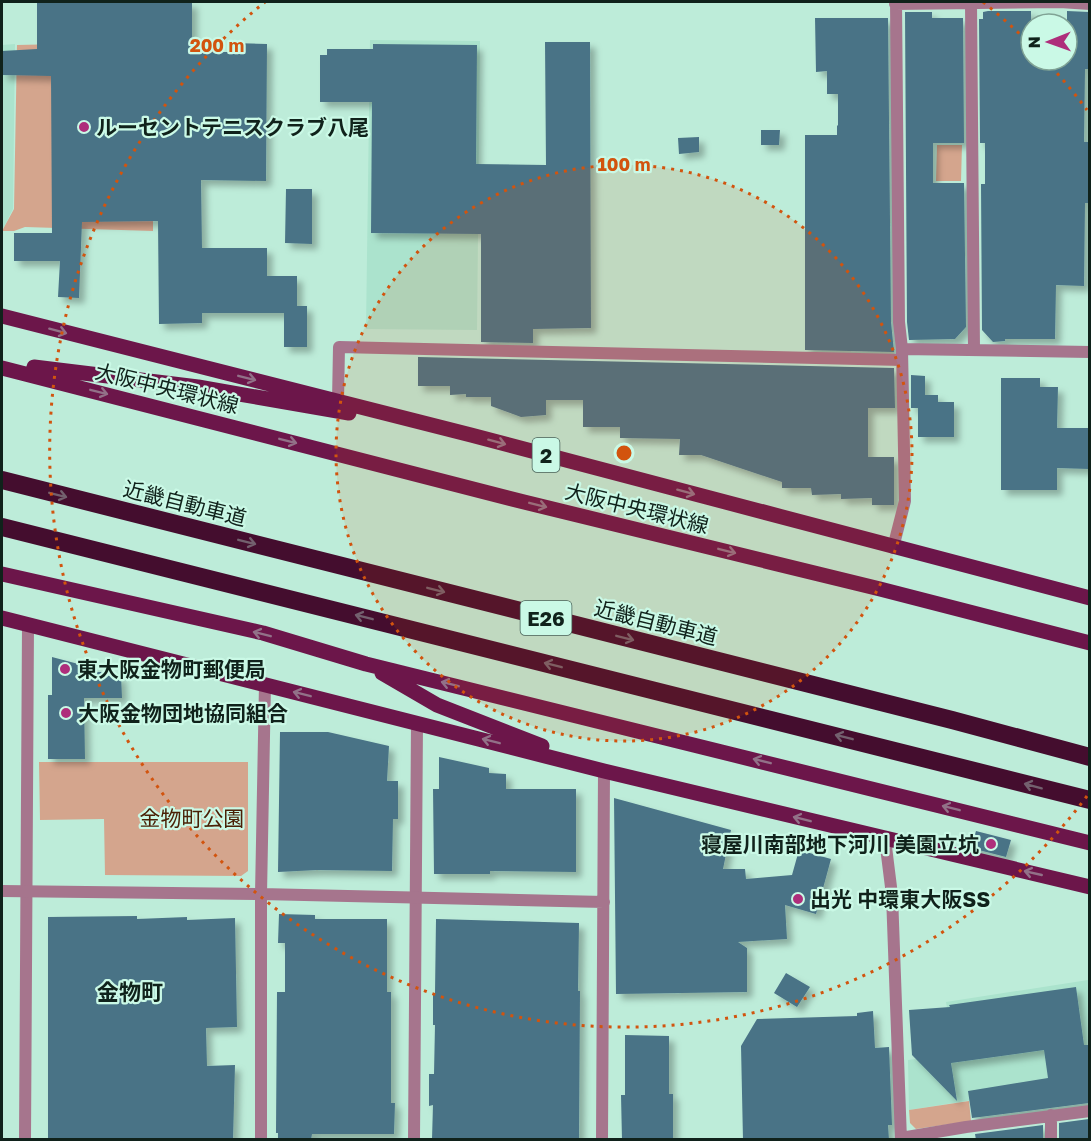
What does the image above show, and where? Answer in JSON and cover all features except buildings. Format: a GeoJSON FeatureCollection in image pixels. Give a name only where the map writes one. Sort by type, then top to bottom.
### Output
{"type":"FeatureCollection","features":[{"type":"Feature","properties":{"kind":"highway","name":"近畿自動車道"},"geometry":{"type":"LineString","coordinates":[[2,480],[1089,757]]}},
{"type":"Feature","properties":{"kind":"highway","name":"E26"},"geometry":{"type":"LineString","coordinates":[[2,527],[1089,800]]}},
{"type":"Feature","properties":{"kind":"main road","name":"2"},"geometry":{"type":"LineString","coordinates":[[2,316],[471,435],[1089,598]]}},
{"type":"Feature","properties":{"kind":"main road"},"geometry":{"type":"LineString","coordinates":[[2,366],[198,387],[471,435]]}},
{"type":"Feature","properties":{"kind":"main road","name":"大阪中央環状線"},"geometry":{"type":"LineString","coordinates":[[2,366],[524,502],[1089,643]]}},
{"type":"Feature","properties":{"kind":"main road"},"geometry":{"type":"LineString","coordinates":[[2,574],[263,633],[366,664],[1089,843]]}},
{"type":"Feature","properties":{"kind":"main road"},"geometry":{"type":"LineString","coordinates":[[2,618],[604,771],[1089,887]]}},
{"type":"Feature","properties":{"kind":"main road"},"geometry":{"type":"LineString","coordinates":[[366,664],[437,705],[604,771]]}},
{"type":"Feature","properties":{"kind":"street"},"geometry":{"type":"LineString","coordinates":[[893,548],[905,501],[902,354],[899,322],[896,3],[1060,2],[1089,4]]}},
{"type":"Feature","properties":{"kind":"street"},"geometry":{"type":"LineString","coordinates":[[971,3],[974,350]]}},
{"type":"Feature","properties":{"kind":"street"},"geometry":{"type":"LineString","coordinates":[[338,401],[339,347],[902,354],[974,350],[1089,352]]}},
{"type":"Feature","properties":{"kind":"street"},"geometry":{"type":"LineString","coordinates":[[25,1140],[28,625]]}},
{"type":"Feature","properties":{"kind":"street"},"geometry":{"type":"LineString","coordinates":[[261,1140],[261,894],[265,684]]}},
{"type":"Feature","properties":{"kind":"street"},"geometry":{"type":"LineString","coordinates":[[414,1140],[417,723]]}},
{"type":"Feature","properties":{"kind":"street"},"geometry":{"type":"LineString","coordinates":[[602,1140],[604,771]]}},
{"type":"Feature","properties":{"kind":"street"},"geometry":{"type":"LineString","coordinates":[[885,839],[892,895],[901,1139],[973,1126],[1089,1111]]}},
{"type":"Feature","properties":{"kind":"street"},"geometry":{"type":"LineString","coordinates":[[2,891],[604,902]]}},
{"type":"Feature","properties":{"kind":"street"},"geometry":{"type":"LineString","coordinates":[[1051,1115],[1051,1140]]}},
{"type":"Feature","properties":{"kind":"street"},"geometry":{"type":"LineString","coordinates":[[973,1126],[973,1140]]}},
{"type":"Feature","properties":{"kind":"shaded area"},"geometry":{"type":"Polygon","coordinates":[[[370,40],[480,41],[477,330],[366,329],[370,40]]]}},
{"type":"Feature","properties":{"kind":"shaded area"},"geometry":{"type":"Polygon","coordinates":[[[15,44],[13,209],[2,231],[2,45],[15,44]]]}},
{"type":"Feature","properties":{"kind":"shaded area"},"geometry":{"type":"Polygon","coordinates":[[[1088,980],[1087,1082],[909,1110],[908,1060],[955,1054],[946,1002],[1088,980]]]}},
{"type":"Feature","properties":{"kind":"green space","name":"ルーセントテニスクラブ八尾"},"geometry":{"type":"Polygon","coordinates":[[[153,42],[153,231],[25,227],[14,231],[2,231],[14,209],[17,45],[153,42]]]}},
{"type":"Feature","properties":{"kind":"green space"},"geometry":{"type":"Polygon","coordinates":[[[937,145],[962,145],[961,181],[936,181],[937,145]]]}},
{"type":"Feature","properties":{"kind":"green space","name":"金物町公園"},"geometry":{"type":"Polygon","coordinates":[[[39,762],[248,762],[248,871],[241,876],[105,875],[104,819],[40,820],[39,762]]]}},
{"type":"Feature","properties":{"kind":"green space"},"geometry":{"type":"Polygon","coordinates":[[[969,1101],[971,1121],[916,1129],[910,1123],[909,1110],[969,1101]]]}},
{"type":"Feature","properties":{"kind":"place","name":"ルーセントテニスクラブ八尾"},"geometry":{"type":"Point","coordinates":[84,127]}},
{"type":"Feature","properties":{"kind":"place","name":"東大阪金物町郵便局"},"geometry":{"type":"Point","coordinates":[65,669]}},
{"type":"Feature","properties":{"kind":"place","name":"大阪金物団地協同組合"},"geometry":{"type":"Point","coordinates":[66,713]}},
{"type":"Feature","properties":{"kind":"place","name":"寝屋川南部地下河川 美園立坑"},"geometry":{"type":"Point","coordinates":[991,844]}},
{"type":"Feature","properties":{"kind":"place","name":"出光 中環東大阪SS"},"geometry":{"type":"Point","coordinates":[798,899]}},
{"type":"Feature","properties":{"kind":"district","name":"金物町"},"geometry":{"type":"Point","coordinates":[130,991]}}]}
